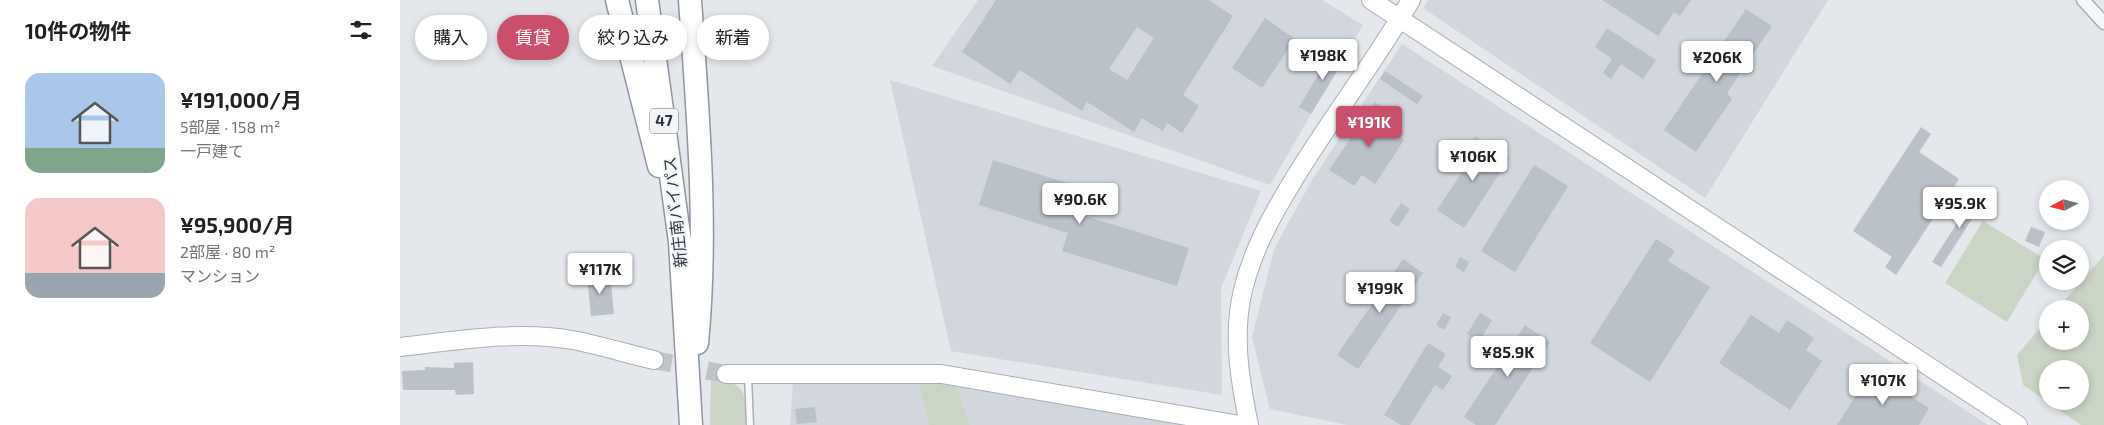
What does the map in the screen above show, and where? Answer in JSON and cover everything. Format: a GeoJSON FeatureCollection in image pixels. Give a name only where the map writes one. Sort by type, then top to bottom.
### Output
{"type":"FeatureCollection","features":[{"type":"Feature","properties":{"kind":"highway"},"geometry":{"type":"LineString","coordinates":[[617,0],[631,50],[644,113],[680,242]]}},
{"type":"Feature","properties":{"kind":"highway","name":"新庄南バイパス"},"geometry":{"type":"LineString","coordinates":[[647,0],[680,242],[691,419]]}},
{"type":"Feature","properties":{"kind":"highway"},"geometry":{"type":"LineString","coordinates":[[690,0],[701,153],[703,284],[691,419]]}},
{"type":"Feature","properties":{"kind":"street"},"geometry":{"type":"LineString","coordinates":[[1371,0],[2018,425]]}},
{"type":"Feature","properties":{"kind":"street"},"geometry":{"type":"LineString","coordinates":[[1249,425],[1239,377],[1238,334],[1243,291],[1254,257],[1271,217],[1317,141],[1411,0]]}},
{"type":"Feature","properties":{"kind":"street"},"geometry":{"type":"LineString","coordinates":[[2083,0],[2104,23]]}},
{"type":"Feature","properties":{"kind":"street"},"geometry":{"type":"LineString","coordinates":[[400,346],[486,338],[534,336],[572,340],[654,360]]}},
{"type":"Feature","properties":{"kind":"street"},"geometry":{"type":"LineString","coordinates":[[726,374],[941,374],[1240,425]]}},
{"type":"Feature","properties":{"kind":"lane"},"geometry":{"type":"LineString","coordinates":[[748,375],[750,425]]}},
{"type":"Feature","properties":{"kind":"shaded area"},"geometry":{"type":"Polygon","coordinates":[[[978,0],[1322,0],[1363,25],[1270,185],[932,66],[978,0]]]}},
{"type":"Feature","properties":{"kind":"shaded area"},"geometry":{"type":"Polygon","coordinates":[[[1428,0],[1828,0],[1705,198],[1423,8],[1428,0]]]}},
{"type":"Feature","properties":{"kind":"shaded area"},"geometry":{"type":"Polygon","coordinates":[[[1402,44],[1988,425],[1347,425],[1270,409],[1252,337],[1274,249],[1312,180],[1402,44]]]}},
{"type":"Feature","properties":{"kind":"shaded area"},"geometry":{"type":"Polygon","coordinates":[[[890,80],[1261,191],[1221,288],[1222,395],[951,351],[890,80]]]}},
{"type":"Feature","properties":{"kind":"shaded area"},"geometry":{"type":"Polygon","coordinates":[[[918,380],[929,425],[790,425],[793,383],[918,380]]]}},
{"type":"Feature","properties":{"kind":"shaded area"},"geometry":{"type":"Polygon","coordinates":[[[956,385],[1183,425],[970,425],[956,385]]]}},
{"type":"Feature","properties":{"kind":"green space"},"geometry":{"type":"Polygon","coordinates":[[[1983,221],[2039,255],[2039,269],[2007,322],[1945,283],[1983,221]]]}},
{"type":"Feature","properties":{"kind":"green space"},"geometry":{"type":"Polygon","coordinates":[[[2104,255],[2104,425],[2081,425],[2059,410],[2089,410],[2089,360],[2039,360],[2039,396],[2023,385],[2017,355],[2039,329],[2039,350],[2089,350],[2089,300],[2065,300],[2074,290],[2089,290],[2089,272],[2104,255]]]}},
{"type":"Feature","properties":{"kind":"green space"},"geometry":{"type":"Polygon","coordinates":[[[711,379],[732,383],[742,391],[745,404],[745,425],[710,425],[711,379]]]}},
{"type":"Feature","properties":{"kind":"green space"},"geometry":{"type":"Polygon","coordinates":[[[918,380],[956,385],[970,425],[929,425],[918,380]]]}},
{"type":"Feature","properties":{"kind":"building"},"geometry":{"type":"Polygon","coordinates":[[[996,0],[1209,0],[1233,16],[1183,95],[1199,106],[1182,133],[1167,123],[1163,131],[1142,118],[1134,132],[1087,102],[1082,111],[1020,70],[1010,84],[962,52],[996,0]],[[1137,27],[1109,69],[1127,80],[1154,38],[1137,27]]]}},
{"type":"Feature","properties":{"kind":"building"},"geometry":{"type":"Polygon","coordinates":[[[1602,0],[1691,0],[1680,16],[1674,12],[1658,36],[1602,0]]]}},
{"type":"Feature","properties":{"kind":"building"},"geometry":{"type":"Polygon","coordinates":[[[1746,9],[1772,26],[1727,93],[1732,99],[1696,152],[1664,130],[1746,9]]]}},
{"type":"Feature","properties":{"kind":"building"},"geometry":{"type":"Polygon","coordinates":[[[1265,18],[1295,39],[1262,88],[1232,68],[1265,18]]]}},
{"type":"Feature","properties":{"kind":"building"},"geometry":{"type":"Polygon","coordinates":[[[1607,28],[1656,60],[1643,79],[1621,64],[1611,79],[1603,73],[1612,59],[1595,47],[1607,28]]]}},
{"type":"Feature","properties":{"kind":"building"},"geometry":{"type":"Polygon","coordinates":[[[1334,48],[1347,55],[1311,114],[1299,107],[1334,48]]]}},
{"type":"Feature","properties":{"kind":"building"},"geometry":{"type":"Polygon","coordinates":[[[1385,71],[1423,96],[1417,104],[1380,79],[1385,71]]]}},
{"type":"Feature","properties":{"kind":"building"},"geometry":{"type":"Polygon","coordinates":[[[1375,102],[1395,116],[1387,128],[1404,140],[1375,184],[1362,175],[1354,186],[1329,170],[1375,102]]]}},
{"type":"Feature","properties":{"kind":"building"},"geometry":{"type":"Polygon","coordinates":[[[1921,127],[1931,134],[1919,152],[1959,179],[1896,275],[1885,267],[1892,257],[1853,231],[1921,127]]]}},
{"type":"Feature","properties":{"kind":"building"},"geometry":{"type":"Polygon","coordinates":[[[1475,136],[1509,159],[1464,228],[1437,210],[1472,157],[1465,152],[1475,136]]]}},
{"type":"Feature","properties":{"kind":"building"},"geometry":{"type":"Polygon","coordinates":[[[993,160],[1074,185],[1066,210],[1189,248],[1177,286],[1062,251],[1068,233],[979,205],[993,160]]]}},
{"type":"Feature","properties":{"kind":"building"},"geometry":{"type":"Polygon","coordinates":[[[1534,165],[1568,186],[1515,272],[1481,251],[1534,165]]]}},
{"type":"Feature","properties":{"kind":"building"},"geometry":{"type":"Polygon","coordinates":[[[1978,191],[1987,196],[1941,267],[1932,262],[1978,191]]]}},
{"type":"Feature","properties":{"kind":"building"},"geometry":{"type":"Polygon","coordinates":[[[1401,203],[1410,209],[1398,227],[1389,221],[1401,203]]]}},
{"type":"Feature","properties":{"kind":"building"},"geometry":{"type":"Polygon","coordinates":[[[2031,227],[2045,232],[2042,240],[2039,240],[2039,247],[2025,241],[2031,227]]]}},
{"type":"Feature","properties":{"kind":"building"},"geometry":{"type":"Polygon","coordinates":[[[1656,239],[1675,251],[1668,261],[1710,287],[1650,382],[1590,343],[1656,239]]]}},
{"type":"Feature","properties":{"kind":"building"},"geometry":{"type":"Polygon","coordinates":[[[1460,257],[1469,262],[1464,272],[1455,267],[1460,257]]]}},
{"type":"Feature","properties":{"kind":"building"},"geometry":{"type":"Polygon","coordinates":[[[1403,259],[1423,273],[1358,369],[1337,355],[1403,259]]]}},
{"type":"Feature","properties":{"kind":"building"},"geometry":{"type":"Polygon","coordinates":[[[610,274],[614,314],[591,316],[587,276],[610,274]]]}},
{"type":"Feature","properties":{"kind":"building"},"geometry":{"type":"Polygon","coordinates":[[[1443,313],[1451,317],[1444,330],[1436,325],[1443,313]]]}},
{"type":"Feature","properties":{"kind":"building"},"geometry":{"type":"Polygon","coordinates":[[[1480,313],[1492,320],[1479,342],[1467,334],[1480,313]]]}},
{"type":"Feature","properties":{"kind":"building"},"geometry":{"type":"Polygon","coordinates":[[[1751,315],[1779,333],[1787,320],[1814,338],[1806,350],[1822,361],[1790,410],[1719,363],[1751,315]]]}},
{"type":"Feature","properties":{"kind":"building"},"geometry":{"type":"Polygon","coordinates":[[[1525,325],[1550,342],[1495,425],[1476,425],[1464,417],[1525,325]]]}},
{"type":"Feature","properties":{"kind":"building"},"geometry":{"type":"Polygon","coordinates":[[[1428,343],[1446,354],[1438,367],[1452,376],[1443,390],[1435,385],[1410,425],[1401,425],[1384,415],[1428,343]]]}},
{"type":"Feature","properties":{"kind":"building"},"geometry":{"type":"Polygon","coordinates":[[[473,362],[474,394],[456,395],[455,390],[403,390],[402,371],[425,370],[425,367],[454,368],[454,363],[473,362]]]}},
{"type":"Feature","properties":{"kind":"building"},"geometry":{"type":"Polygon","coordinates":[[[1872,371],[1929,408],[1919,425],[1837,425],[1872,371]]]}},
{"type":"Feature","properties":{"kind":"building"},"geometry":{"type":"Polygon","coordinates":[[[815,407],[817,422],[797,424],[795,409],[815,407]]]}},
{"type":"Feature","properties":{"kind":"tunnel"},"geometry":{"type":"LineString","coordinates":[[654,360],[726,374]]}}]}
